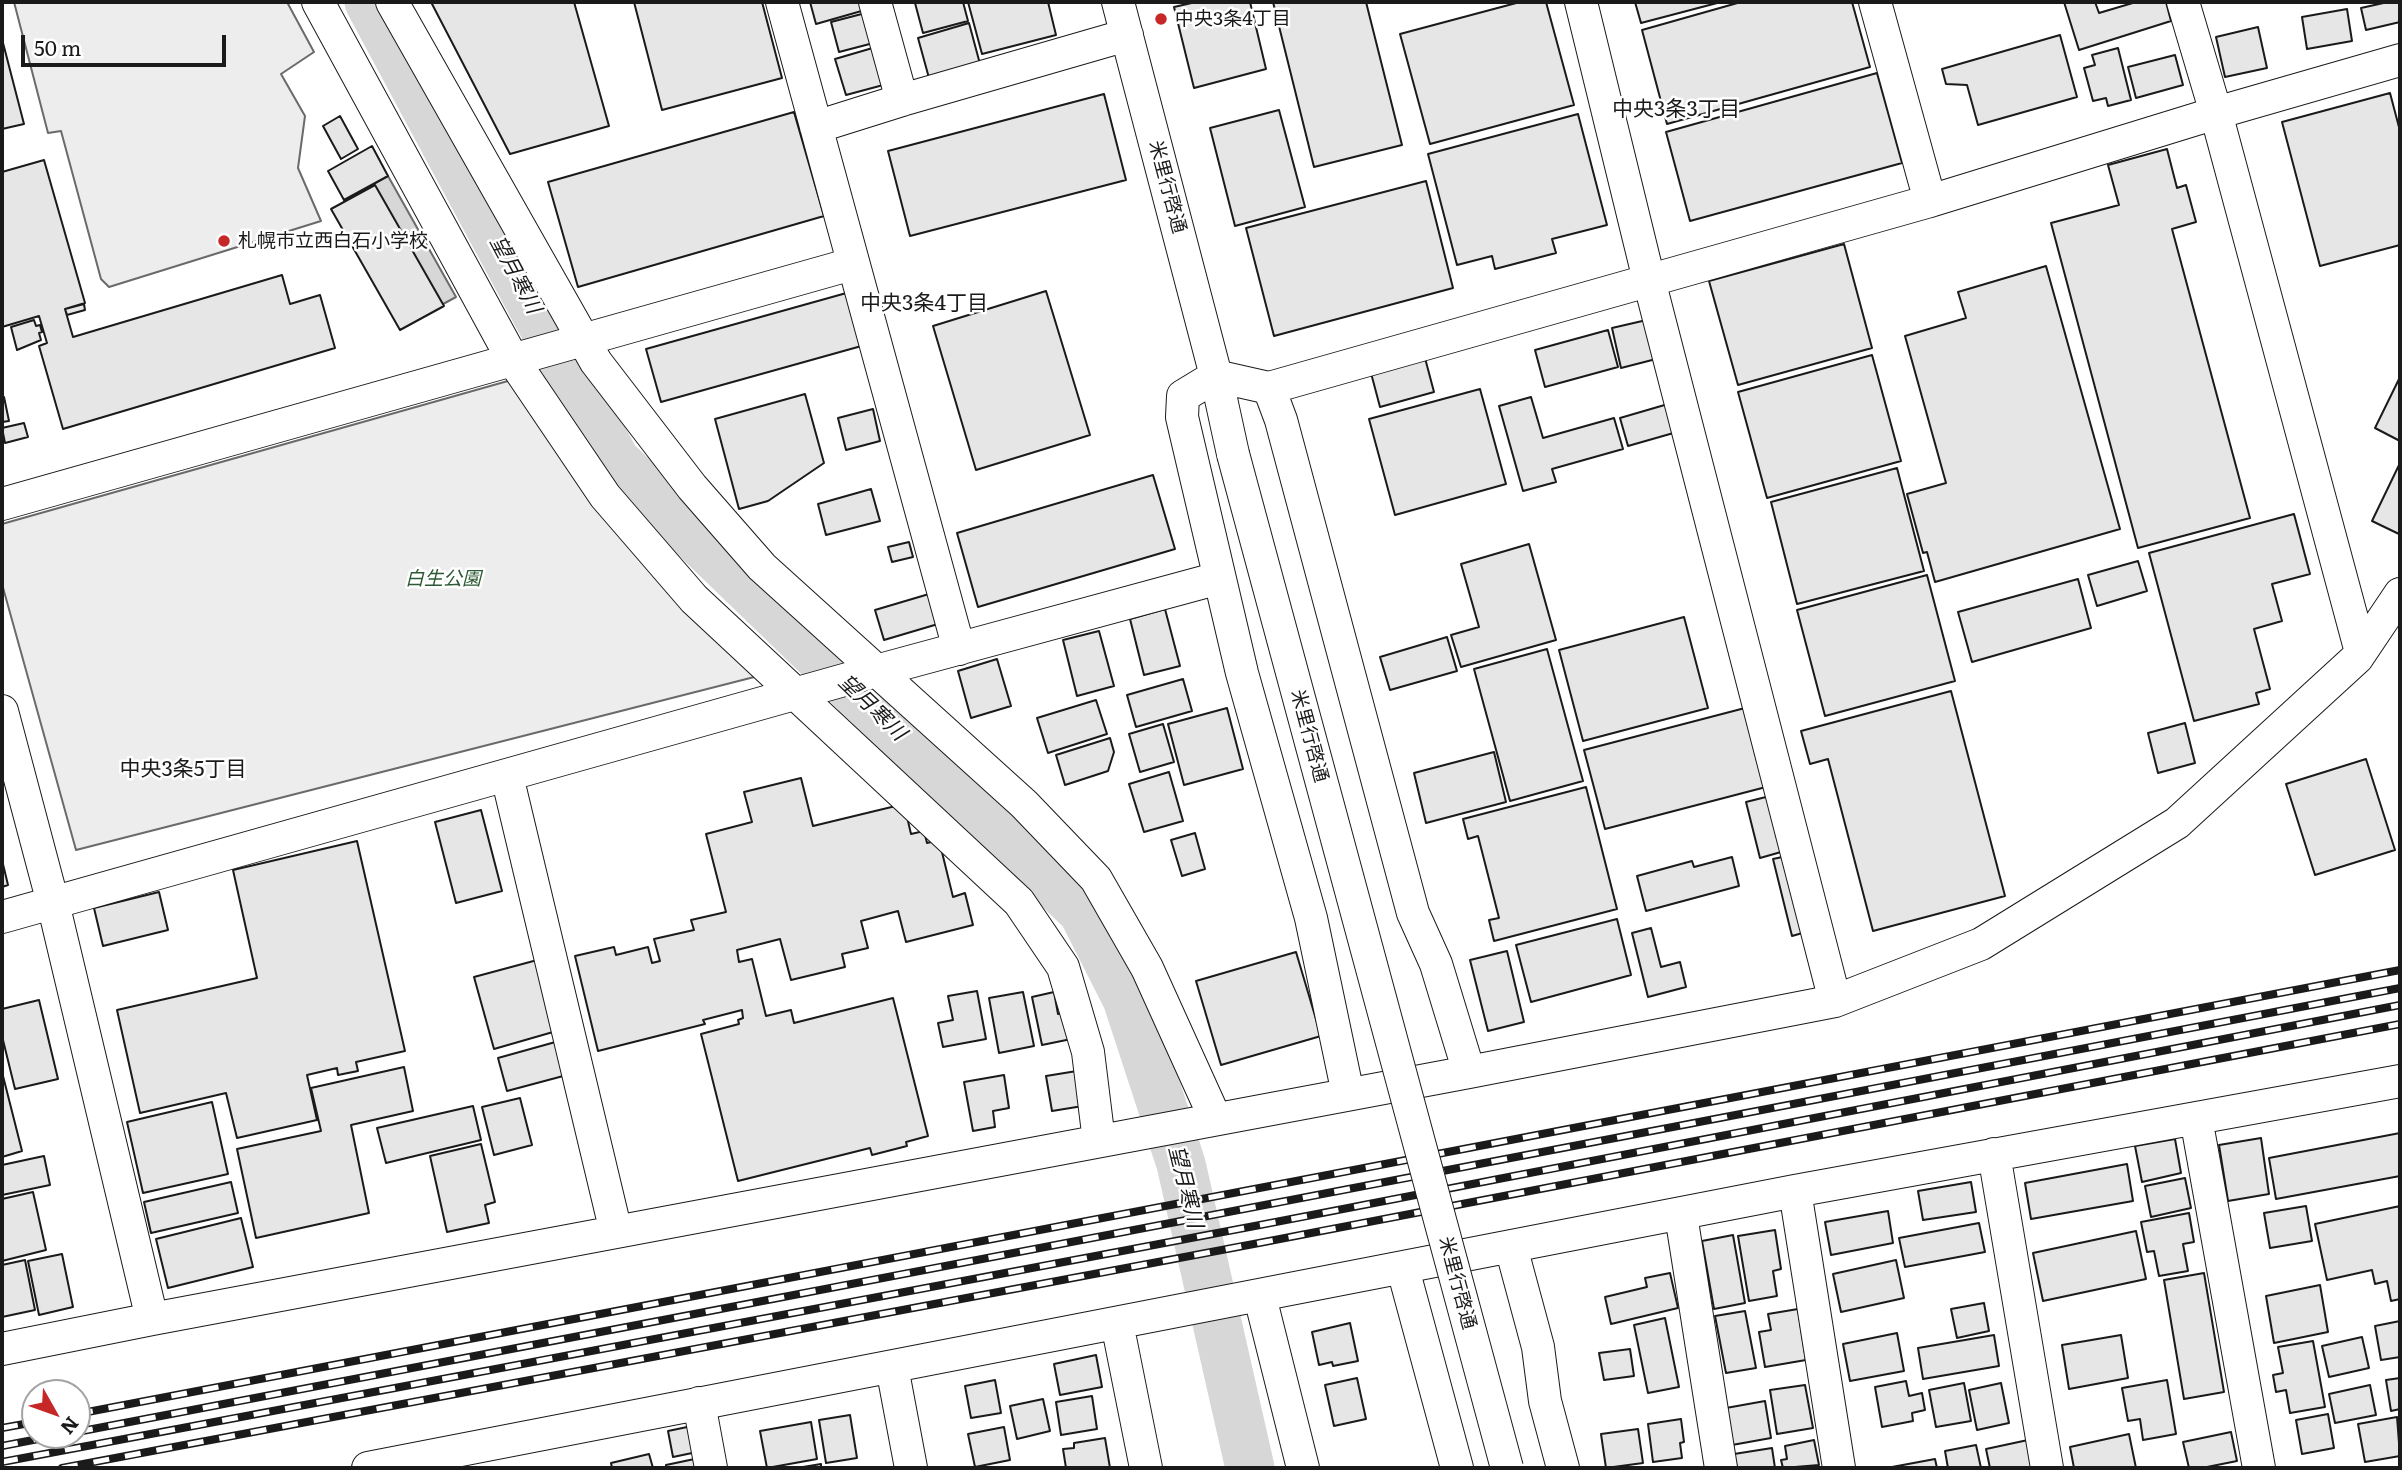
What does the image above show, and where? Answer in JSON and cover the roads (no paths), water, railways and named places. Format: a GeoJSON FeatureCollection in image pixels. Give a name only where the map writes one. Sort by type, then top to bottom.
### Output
{"type":"FeatureCollection","features":[{"type":"Feature","properties":{"kind":"street"},"geometry":{"type":"LineString","coordinates":[[318,2],[521,358],[605,496],[694,599],[804,692],[1019,902],[1063,967],[1088,1052],[1107,1139]]}},
{"type":"Feature","properties":{"kind":"street"},"geometry":{"type":"LineString","coordinates":[[393,2],[576,343],[596,362],[692,487],[753,557],[867,674],[1024,804],[1096,879],[1147,968],[1215,1118]]}},
{"type":"Feature","properties":{"kind":"street"},"geometry":{"type":"LineString","coordinates":[[782,2],[959,649]]}},
{"type":"Feature","properties":{"kind":"street"},"geometry":{"type":"LineString","coordinates":[[875,2],[902,100]]}},
{"type":"Feature","properties":{"kind":"street","name":"米里行啓通"},"geometry":{"type":"LineString","coordinates":[[1118,2],[1216,376],[1233,454],[1507,1468]]}},
{"type":"Feature","properties":{"kind":"street"},"geometry":{"type":"LineString","coordinates":[[1581,2],[1835,1001]]}},
{"type":"Feature","properties":{"kind":"street"},"geometry":{"type":"LineString","coordinates":[[1875,2],[1930,201]]}},
{"type":"Feature","properties":{"kind":"street"},"geometry":{"type":"LineString","coordinates":[[2183,2],[2216,113],[2361,652]]}},
{"type":"Feature","properties":{"kind":"street"},"geometry":{"type":"LineString","coordinates":[[816,127],[1127,35]]}},
{"type":"Feature","properties":{"kind":"street"},"geometry":{"type":"LineString","coordinates":[[1348,1094],[1311,918],[1242,673],[1219,578],[1182,417],[1183,396],[1216,376],[1269,388],[1930,201],[2216,113],[2400,61]]}},
{"type":"Feature","properties":{"kind":"street"},"geometry":{"type":"LineString","coordinates":[[2,504],[852,264]]}},
{"type":"Feature","properties":{"kind":"street"},"geometry":{"type":"LineString","coordinates":[[1269,388],[1288,447],[1413,913],[1436,964],[1469,1072]]}},
{"type":"Feature","properties":{"kind":"street"},"geometry":{"type":"LineString","coordinates":[[2,917],[1219,578]]}},
{"type":"Feature","properties":{"kind":"street"},"geometry":{"type":"LineString","coordinates":[[2,1349],[1835,1001],[1981,944],[2176,823],[2347,667],[2361,652],[2400,594]]}},
{"type":"Feature","properties":{"kind":"street"},"geometry":{"type":"LineString","coordinates":[[2,711],[53,903],[152,1319]]}},
{"type":"Feature","properties":{"kind":"street"},"geometry":{"type":"LineString","coordinates":[[507,776],[616,1232]]}},
{"type":"Feature","properties":{"kind":"street"},"geometry":{"type":"LineString","coordinates":[[368,1468],[1260,1297],[1794,1191],[2400,1082]]}},
{"type":"Feature","properties":{"kind":"street"},"geometry":{"type":"LineString","coordinates":[[2196,1118],[2259,1468]]}},
{"type":"Feature","properties":{"kind":"street"},"geometry":{"type":"LineString","coordinates":[[1994,1154],[2047,1468]]}},
{"type":"Feature","properties":{"kind":"street"},"geometry":{"type":"LineString","coordinates":[[1794,1191],[1839,1468]]}},
{"type":"Feature","properties":{"kind":"street"},"geometry":{"type":"LineString","coordinates":[[1681,1215],[1721,1468]]}},
{"type":"Feature","properties":{"kind":"street"},"geometry":{"type":"LineString","coordinates":[[1511,1247],[1538,1347],[1545,1401],[1563,1468]]}},
{"type":"Feature","properties":{"kind":"street"},"geometry":{"type":"LineString","coordinates":[[1403,1269],[1457,1468]]}},
{"type":"Feature","properties":{"kind":"street"},"geometry":{"type":"LineString","coordinates":[[1260,1297],[1303,1468]]}},
{"type":"Feature","properties":{"kind":"street"},"geometry":{"type":"LineString","coordinates":[[1117,1323],[1146,1468]]}},
{"type":"Feature","properties":{"kind":"street"},"geometry":{"type":"LineString","coordinates":[[892,1367],[911,1468]]}},
{"type":"Feature","properties":{"kind":"street"},"geometry":{"type":"LineString","coordinates":[[699,1403],[711,1468]]}},
{"type":"Feature","properties":{"kind":"waterway","name":"望月寒川"},"geometry":{"type":"LineString","coordinates":[[369,2],[615,460],[1083,912],[1127,999],[1181,1164],[1250,1468]]}},
{"type":"Feature","properties":{"kind":"railway"},"geometry":{"type":"LineString","coordinates":[[91,1411],[2400,970]]}},
{"type":"Feature","properties":{"kind":"railway"},"geometry":{"type":"LineString","coordinates":[[91,1429],[2400,988]]}},
{"type":"Feature","properties":{"kind":"railway"},"geometry":{"type":"LineString","coordinates":[[2,1462],[1260,1225],[2400,1005]]}},
{"type":"Feature","properties":{"kind":"railway"},"geometry":{"type":"LineString","coordinates":[[62,1468],[1259,1243],[2400,1024]]}},
{"type":"Feature","properties":{"kind":"railway"},"geometry":{"type":"LineString","coordinates":[[2,1428],[21,1425]]}},
{"type":"Feature","properties":{"kind":"railway"},"geometry":{"type":"LineString","coordinates":[[2,1446],[21,1442]]}},
{"type":"Feature","properties":{"kind":"place","name":"中央3条4丁目"},"geometry":{"type":"Point","coordinates":[1161,19]}},
{"type":"Feature","properties":{"kind":"place","name":"札幌市立西白石小学校"},"geometry":{"type":"Point","coordinates":[224,241]}},
{"type":"Feature","properties":{"kind":"district","name":"中央3条3丁目"},"geometry":{"type":"Point","coordinates":[1676,110]}},
{"type":"Feature","properties":{"kind":"district","name":"中央3条4丁目"},"geometry":{"type":"Point","coordinates":[924,304]}},
{"type":"Feature","properties":{"kind":"district","name":"中央3条5丁目"},"geometry":{"type":"Point","coordinates":[183,770]}},
{"type":"Feature","properties":{"kind":"park label","name":"白生公園"},"geometry":{"type":"Point","coordinates":[443,579]}}]}
